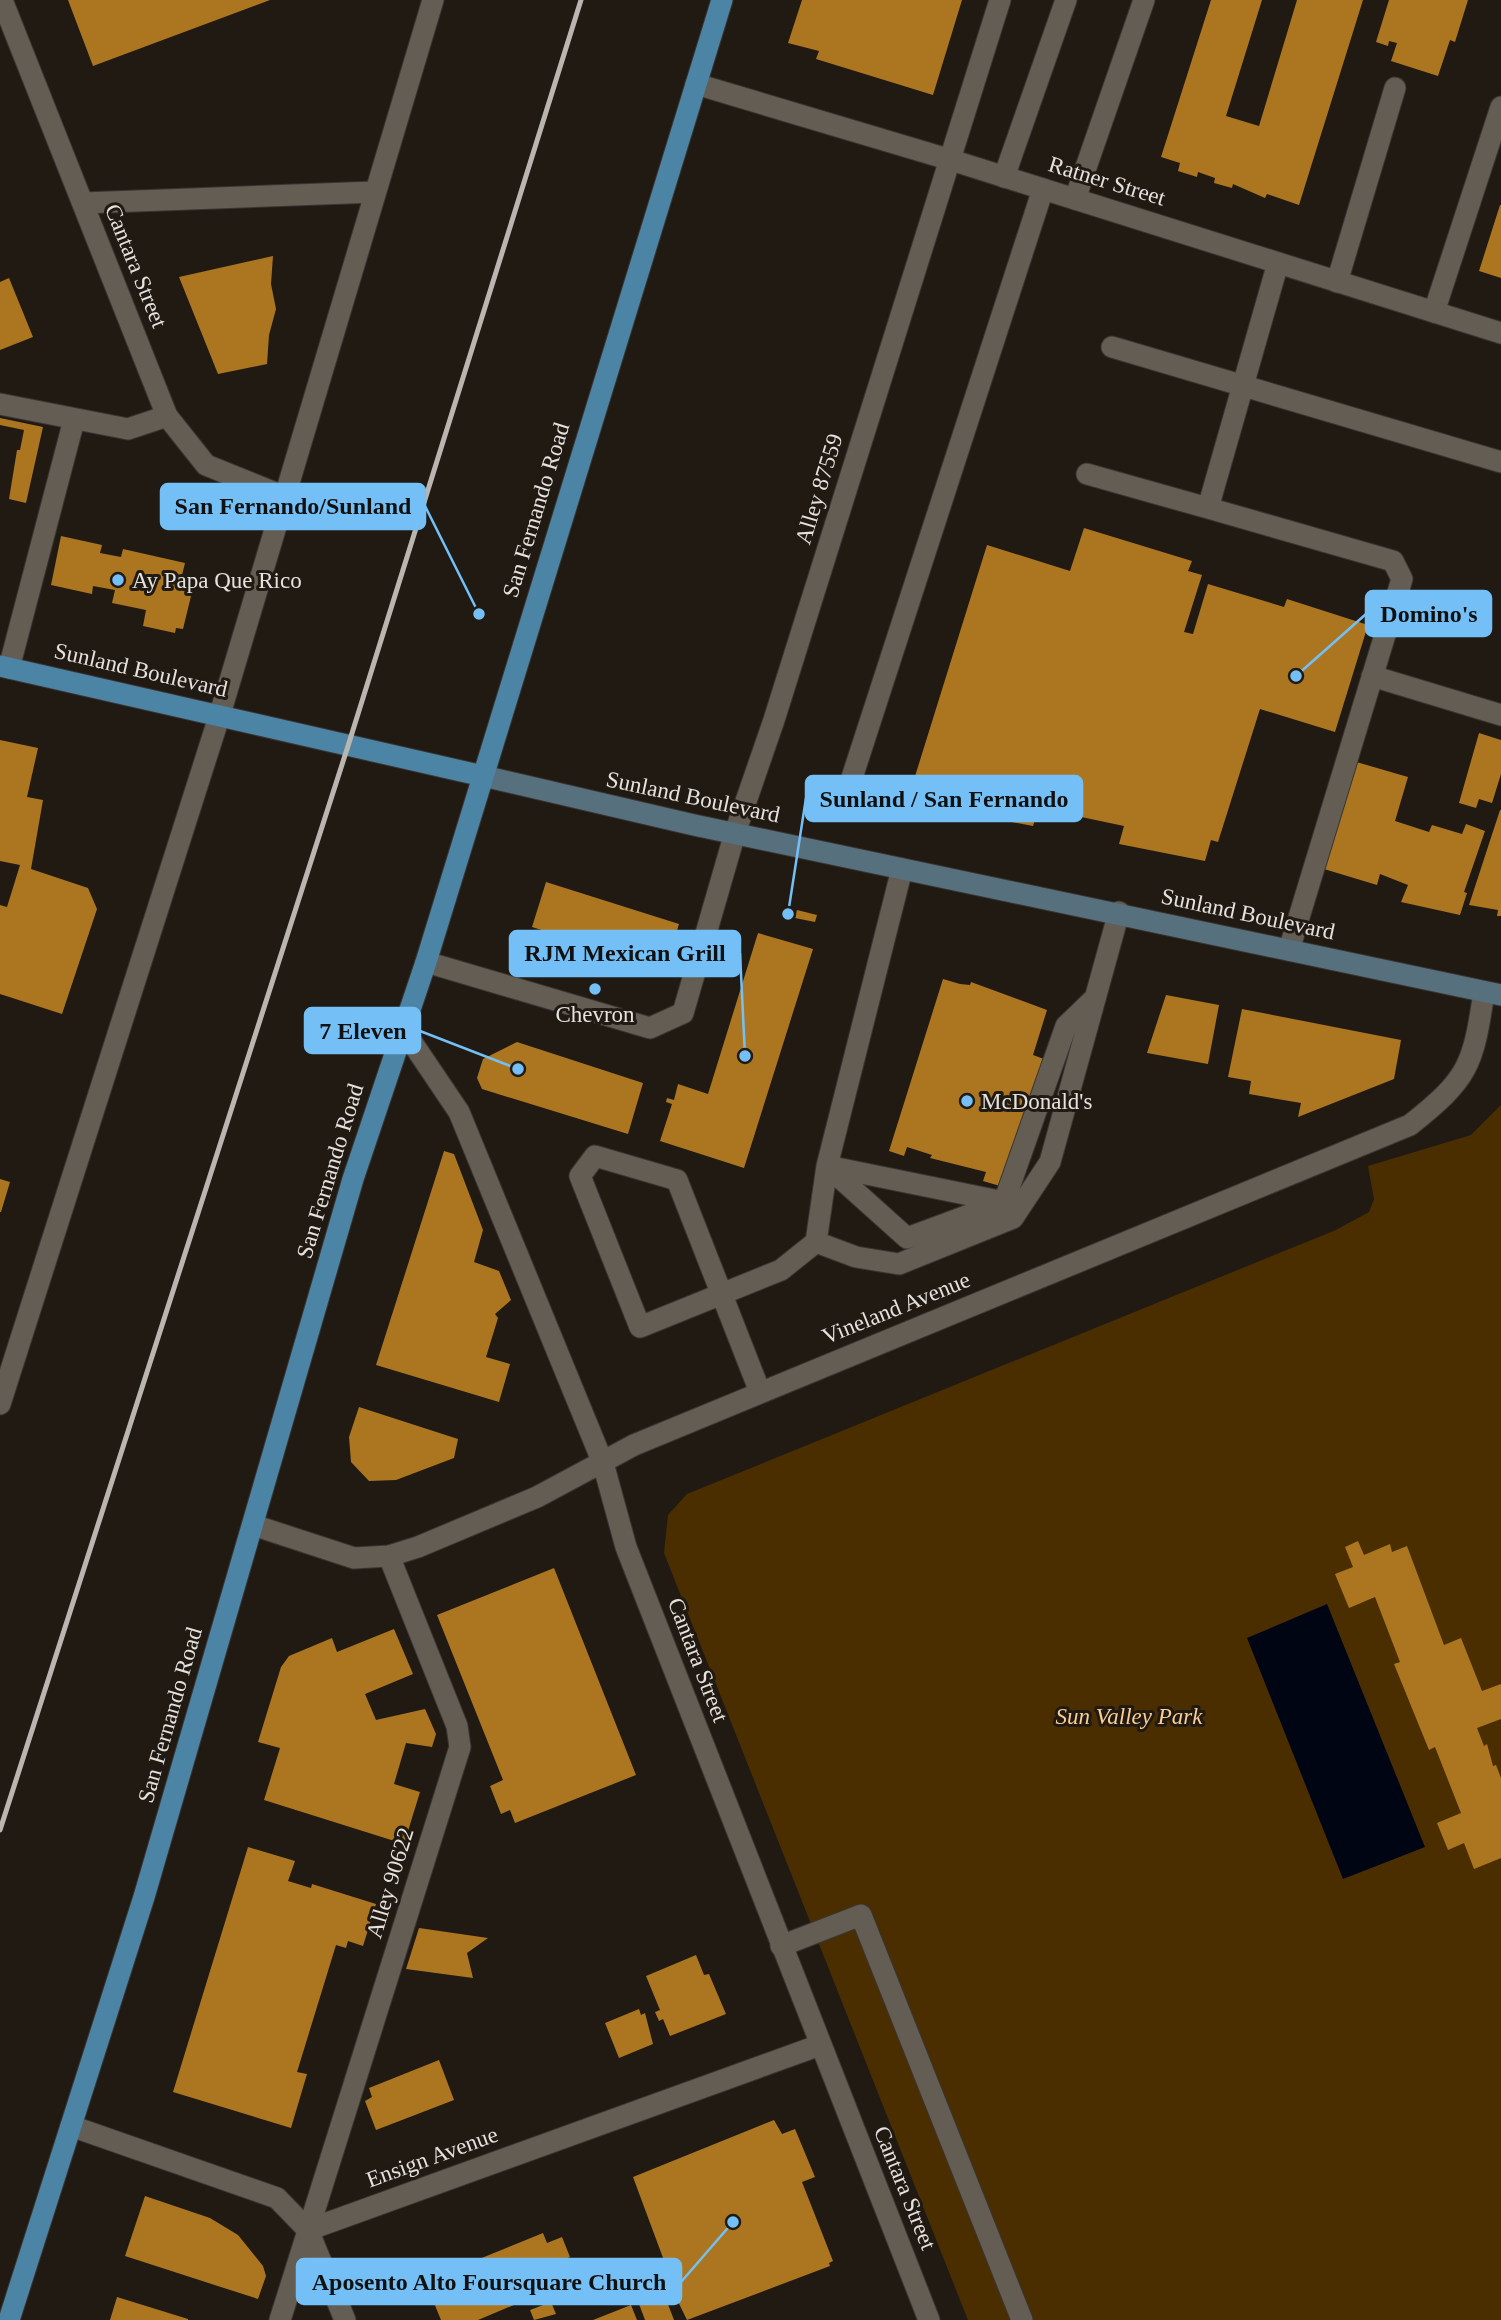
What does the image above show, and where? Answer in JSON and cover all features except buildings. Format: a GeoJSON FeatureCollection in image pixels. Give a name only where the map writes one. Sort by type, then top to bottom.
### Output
{"type":"FeatureCollection","features":[{"type":"Feature","properties":{"kind":"main road","name":"San Fernando Road"},"geometry":{"type":"LineString","coordinates":[[9,2320],[144,1898],[353,1179],[426,962],[722,0]]}},
{"type":"Feature","properties":{"kind":"main road","name":"Sunland Boulevard"},"geometry":{"type":"LineString","coordinates":[[5,667],[735,833],[1119,912],[1493,994]]}},
{"type":"Feature","properties":{"kind":"street","name":"Cantara Street"},"geometry":{"type":"LineString","coordinates":[[2,0],[167,416],[206,465],[283,496]]}},
{"type":"Feature","properties":{"kind":"street"},"geometry":{"type":"LineString","coordinates":[[0,1404],[220,715],[283,496],[433,0]]}},
{"type":"Feature","properties":{"kind":"street","name":"Alley 87559"},"geometry":{"type":"LineString","coordinates":[[426,962],[650,1028],[683,1013],[735,833],[774,720],[1000,0]]}},
{"type":"Feature","properties":{"kind":"street"},"geometry":{"type":"LineString","coordinates":[[1004,177],[1066,0]]}},
{"type":"Feature","properties":{"kind":"street"},"geometry":{"type":"LineString","coordinates":[[1075,199],[1144,0]]}},
{"type":"Feature","properties":{"kind":"street","name":"Ratner Street"},"geometry":{"type":"LineString","coordinates":[[696,84],[951,160],[1501,333]]}},
{"type":"Feature","properties":{"kind":"street"},"geometry":{"type":"LineString","coordinates":[[1337,282],[1395,88]]}},
{"type":"Feature","properties":{"kind":"street"},"geometry":{"type":"LineString","coordinates":[[1434,312],[1501,107]]}},
{"type":"Feature","properties":{"kind":"street"},"geometry":{"type":"LineString","coordinates":[[847,793],[1043,189]]}},
{"type":"Feature","properties":{"kind":"street"},"geometry":{"type":"LineString","coordinates":[[83,203],[374,192]]}},
{"type":"Feature","properties":{"kind":"street"},"geometry":{"type":"LineString","coordinates":[[1208,508],[1278,263]]}},
{"type":"Feature","properties":{"kind":"street"},"geometry":{"type":"LineString","coordinates":[[1112,347],[1501,462]]}},
{"type":"Feature","properties":{"kind":"street"},"geometry":{"type":"LineString","coordinates":[[0,404],[128,429],[167,416]]}},
{"type":"Feature","properties":{"kind":"street"},"geometry":{"type":"LineString","coordinates":[[5,667],[74,420]]}},
{"type":"Feature","properties":{"kind":"street"},"geometry":{"type":"LineString","coordinates":[[1087,474],[1393,561],[1402,579],[1289,950]]}},
{"type":"Feature","properties":{"kind":"street"},"geometry":{"type":"LineString","coordinates":[[1372,676],[1501,715]]}},
{"type":"Feature","properties":{"kind":"street"},"geometry":{"type":"LineString","coordinates":[[761,1392],[722,1294],[677,1180],[595,1156],[580,1176],[640,1327],[722,1294],[781,1270],[816,1242],[827,1167],[901,869]]}},
{"type":"Feature","properties":{"kind":"street"},"geometry":{"type":"LineString","coordinates":[[816,1242],[856,1257],[899,1264],[1013,1218],[1049,1162],[1119,912]]}},
{"type":"Feature","properties":{"kind":"street","name":"Vineland Avenue"},"geometry":{"type":"LineString","coordinates":[[253,1525],[354,1558],[389,1556],[418,1547],[537,1497],[634,1445],[1410,1125],[1451,1093],[1476,1050],[1493,994]]}},
{"type":"Feature","properties":{"kind":"street"},"geometry":{"type":"LineString","coordinates":[[1004,1202],[1066,1026],[1096,998]]}},
{"type":"Feature","properties":{"kind":"street","name":"Cantara Street"},"geometry":{"type":"LineString","coordinates":[[403,1029],[459,1112],[603,1463],[626,1547],[929,2320]]}},
{"type":"Feature","properties":{"kind":"street"},"geometry":{"type":"LineString","coordinates":[[827,1167],[907,1238],[1004,1202]]}},
{"type":"Feature","properties":{"kind":"street"},"geometry":{"type":"LineString","coordinates":[[827,1167],[1004,1202]]}},
{"type":"Feature","properties":{"kind":"street","name":"Alley 90622"},"geometry":{"type":"LineString","coordinates":[[280,2320],[460,1746],[457,1726],[389,1556]]}},
{"type":"Feature","properties":{"kind":"street"},"geometry":{"type":"LineString","coordinates":[[781,1946],[861,1915],[1022,2320]]}},
{"type":"Feature","properties":{"kind":"street","name":"Ensign Avenue"},"geometry":{"type":"LineString","coordinates":[[309,2230],[820,2045]]}},
{"type":"Feature","properties":{"kind":"street"},"geometry":{"type":"LineString","coordinates":[[71,2126],[277,2198],[309,2230],[345,2320]]}},
{"type":"Feature","properties":{"kind":"green space","name":"Sun Valley Park"},"geometry":{"type":"Polygon","coordinates":[[[1501,1105],[1501,2320],[968,2320],[664,1553],[668,1515],[687,1494],[1336,1230],[1369,1212],[1374,1199],[1368,1166],[1471,1135],[1501,1105]]]}},
{"type":"Feature","properties":{"kind":"shaded area"},"geometry":{"type":"Polygon","coordinates":[[[1327,1604],[1425,1847],[1343,1879],[1247,1638],[1327,1604]]]}},
{"type":"Feature","properties":{"kind":"railway"},"geometry":{"type":"LineString","coordinates":[[0,1830],[348,746],[581,0]]}},
{"type":"Feature","properties":{"kind":"place","name":"Ay Papa Que Rico"},"geometry":{"type":"Point","coordinates":[118,580]}},
{"type":"Feature","properties":{"kind":"place","name":"San Fernando/Sunland"},"geometry":{"type":"Point","coordinates":[479,614]}},
{"type":"Feature","properties":{"kind":"place","name":"Domino's"},"geometry":{"type":"Point","coordinates":[1296,676]}},
{"type":"Feature","properties":{"kind":"place","name":"Sunland / San Fernando"},"geometry":{"type":"Point","coordinates":[788,914]}},
{"type":"Feature","properties":{"kind":"place","name":"Chevron"},"geometry":{"type":"Point","coordinates":[595,989]}},
{"type":"Feature","properties":{"kind":"place","name":"RJM Mexican Grill"},"geometry":{"type":"Point","coordinates":[745,1056]}},
{"type":"Feature","properties":{"kind":"place","name":"7 Eleven"},"geometry":{"type":"Point","coordinates":[518,1069]}},
{"type":"Feature","properties":{"kind":"place","name":"McDonald's"},"geometry":{"type":"Point","coordinates":[967,1101]}},
{"type":"Feature","properties":{"kind":"place","name":"Aposento Alto Foursquare Church"},"geometry":{"type":"Point","coordinates":[733,2222]}}]}
